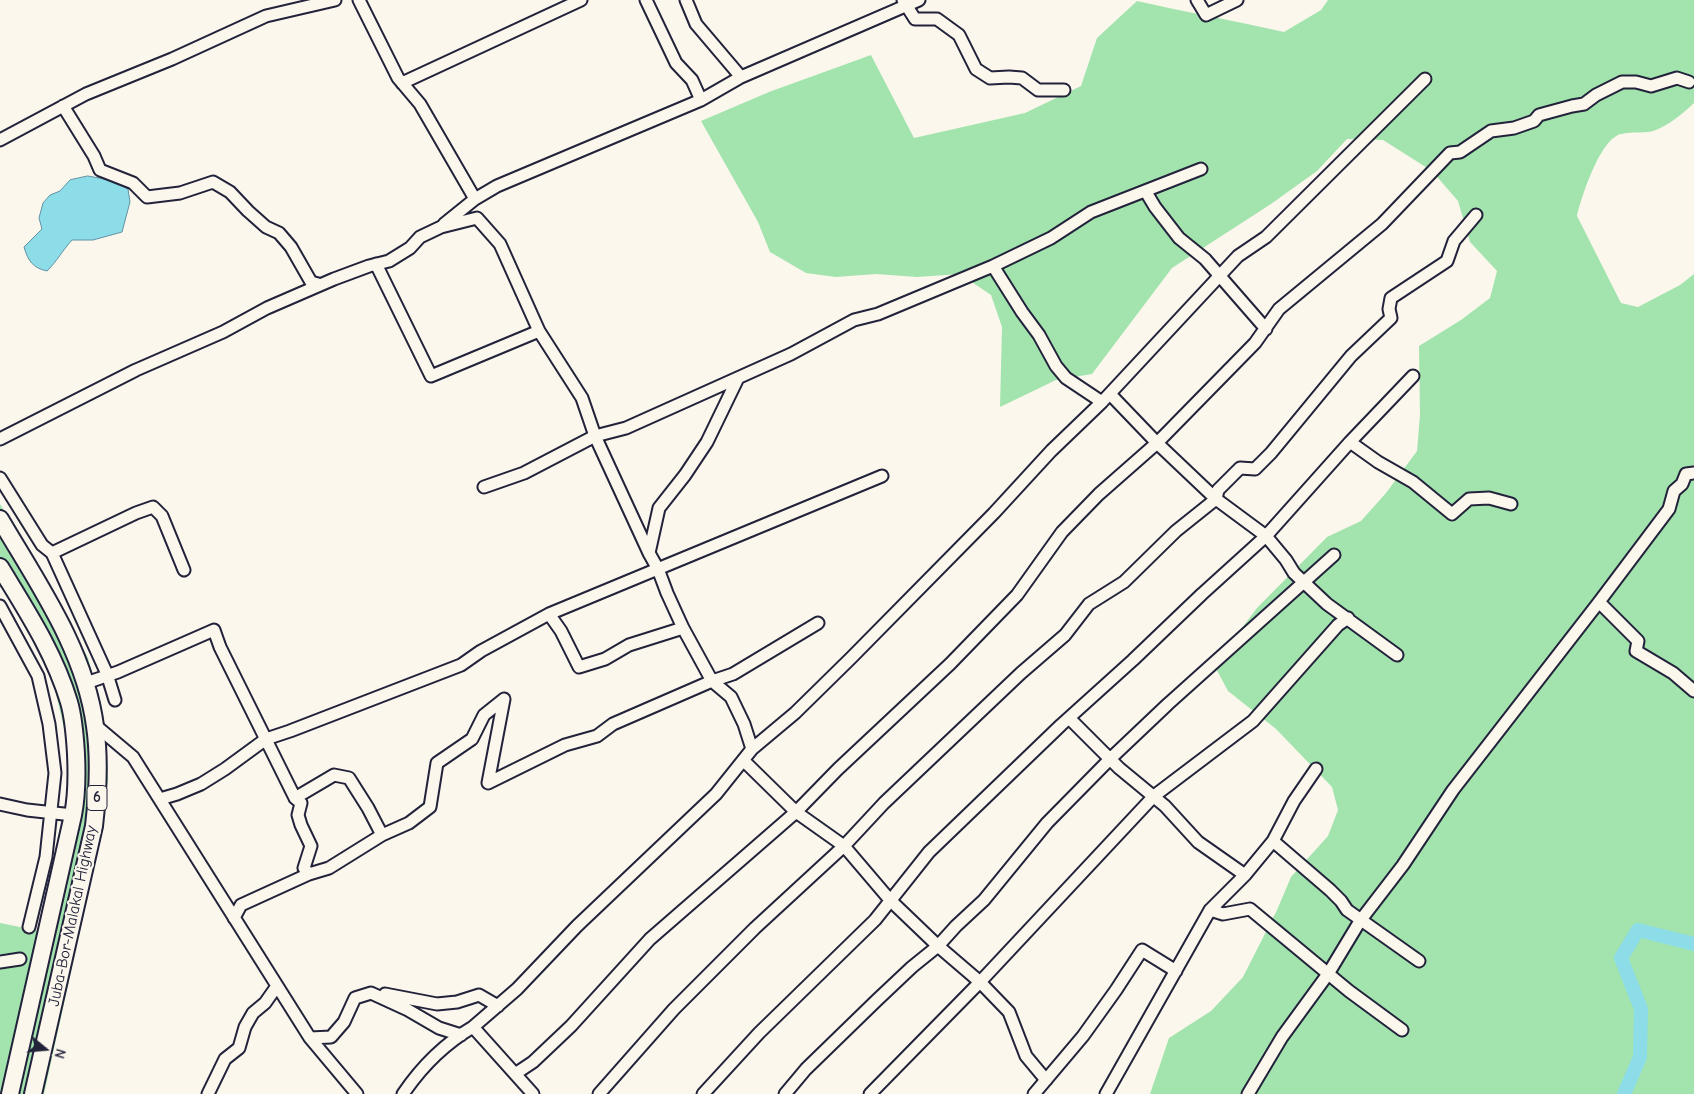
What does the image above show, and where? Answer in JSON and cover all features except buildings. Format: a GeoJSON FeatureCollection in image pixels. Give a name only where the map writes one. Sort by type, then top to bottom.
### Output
{"type":"FeatureCollection","features":[{"type":"Feature","properties":{"kind":"highway","name":"Juba-Bor-Malakal Highway"},"geometry":{"type":"LineString","coordinates":[[0,519],[58,618],[86,682],[95,725],[99,783],[94,826],[33,1094]]}},
{"type":"Feature","properties":{"kind":"highway","name":"Juba-Bor-Malakal Highway"},"geometry":{"type":"LineString","coordinates":[[0,566],[40,632],[54,662],[69,703],[75,730],[76,765],[76,798],[73,815],[10,1094]]}},
{"type":"Feature","properties":{"kind":"street"},"geometry":{"type":"LineString","coordinates":[[0,140],[86,94],[172,59],[266,16],[335,0]]}},
{"type":"Feature","properties":{"kind":"street"},"geometry":{"type":"LineString","coordinates":[[351,0],[414,95]]}},
{"type":"Feature","properties":{"kind":"street"},"geometry":{"type":"LineString","coordinates":[[358,0],[402,83],[420,104],[475,199]]}},
{"type":"Feature","properties":{"kind":"street"},"geometry":{"type":"LineString","coordinates":[[402,83],[581,0]]}},
{"type":"Feature","properties":{"kind":"street"},"geometry":{"type":"LineString","coordinates":[[646,0],[676,63],[692,80],[701,100]]}},
{"type":"Feature","properties":{"kind":"street"},"geometry":{"type":"LineString","coordinates":[[686,0],[696,24],[741,76]]}},
{"type":"Feature","properties":{"kind":"street"},"geometry":{"type":"LineString","coordinates":[[0,439],[136,370],[223,332],[267,308],[314,287],[389,261],[410,248],[420,237],[442,226],[475,199],[497,186],[701,100],[741,76],[904,2],[919,0]]}},
{"type":"Feature","properties":{"kind":"street"},"geometry":{"type":"LineString","coordinates":[[1197,0],[1206,15],[1237,0]]}},
{"type":"Feature","properties":{"kind":"street"},"geometry":{"type":"LineString","coordinates":[[904,2],[915,19],[937,19],[960,35],[976,69],[990,78],[1009,76],[1022,78],[1038,90],[1064,90]]}},
{"type":"Feature","properties":{"kind":"street"},"geometry":{"type":"LineString","coordinates":[[514,1074],[533,1062],[572,1026],[650,939],[796,812],[838,769],[950,664],[1017,595],[1062,532],[1099,494],[1157,443],[1255,343],[1280,309],[1382,224],[1450,153],[1460,152],[1491,131],[1514,128],[1534,121],[1539,114],[1584,104],[1596,95],[1622,82],[1636,82],[1650,86],[1677,78],[1689,82]]}},
{"type":"Feature","properties":{"kind":"street"},"geometry":{"type":"LineString","coordinates":[[403,1094],[417,1073],[453,1039],[473,1027],[517,989],[577,926],[716,794],[752,749],[795,713],[994,513],[1050,451],[1106,398],[1161,341],[1238,256],[1266,237],[1425,80]]}},
{"type":"Feature","properties":{"kind":"street"},"geometry":{"type":"LineString","coordinates":[[63,106],[94,156],[100,170],[133,183],[147,197],[180,193],[213,182],[230,192],[248,212],[266,227],[279,233],[291,247],[311,282],[318,284]]}},
{"type":"Feature","properties":{"kind":"street"},"geometry":{"type":"LineString","coordinates":[[484,487],[524,473],[595,436],[626,428],[738,378],[791,354],[854,320],[878,314],[993,266],[1051,238],[1091,212],[1201,169]]}},
{"type":"Feature","properties":{"kind":"street"},"geometry":{"type":"LineString","coordinates":[[1146,192],[1154,207],[1179,238],[1205,259],[1266,329]]}},
{"type":"Feature","properties":{"kind":"street"},"geometry":{"type":"LineString","coordinates":[[599,1094],[674,1009],[755,928],[844,846],[884,803],[1021,673],[1065,635],[1089,604],[1124,582],[1176,531],[1216,499],[1218,490],[1240,468],[1255,469],[1271,453],[1350,356],[1391,318],[1389,309],[1391,298],[1447,261],[1454,241],[1476,215]]}},
{"type":"Feature","properties":{"kind":"street"},"geometry":{"type":"LineString","coordinates":[[442,226],[477,218],[500,244],[539,331],[582,398],[595,436],[684,628],[712,681],[731,697],[744,724],[752,749]]}},
{"type":"Feature","properties":{"kind":"street"},"geometry":{"type":"LineString","coordinates":[[376,264],[431,376],[539,331]]}},
{"type":"Feature","properties":{"kind":"street"},"geometry":{"type":"LineString","coordinates":[[993,266],[1022,312],[1040,336],[1056,366],[1066,378],[1106,398],[1216,499],[1266,536],[1294,573],[1327,604],[1397,655]]}},
{"type":"Feature","properties":{"kind":"street"},"geometry":{"type":"LineString","coordinates":[[703,1094],[759,1033],[874,920],[929,852],[1069,718],[1266,536],[1350,442],[1413,376]]}},
{"type":"Feature","properties":{"kind":"street"},"geometry":{"type":"LineString","coordinates":[[649,553],[658,508],[685,475],[707,442],[738,378]]}},
{"type":"Feature","properties":{"kind":"street"},"geometry":{"type":"LineString","coordinates":[[1350,442],[1378,462],[1413,482],[1452,514],[1469,499],[1488,498],[1511,504]]}},
{"type":"Feature","properties":{"kind":"street"},"geometry":{"type":"LineString","coordinates":[[1248,1094],[1282,1037],[1328,974],[1360,920],[1403,865],[1453,790],[1669,509],[1674,491],[1682,484],[1686,474],[1694,473]]}},
{"type":"Feature","properties":{"kind":"street"},"geometry":{"type":"LineString","coordinates":[[160,799],[201,784],[266,739],[290,732],[461,665],[549,614],[882,476]]}},
{"type":"Feature","properties":{"kind":"street"},"geometry":{"type":"LineString","coordinates":[[0,478],[42,544],[52,553],[107,674],[115,700]]}},
{"type":"Feature","properties":{"kind":"street"},"geometry":{"type":"LineString","coordinates":[[52,553],[136,512],[153,507],[162,516],[184,570]]}},
{"type":"Feature","properties":{"kind":"street"},"geometry":{"type":"LineString","coordinates":[[785,1094],[806,1069],[912,967],[938,946],[984,900],[1047,823],[1110,759],[1168,704],[1334,555]]}},
{"type":"Feature","properties":{"kind":"street"},"geometry":{"type":"LineString","coordinates":[[1599,602],[1638,640],[1636,651],[1673,673],[1694,691]]}},
{"type":"Feature","properties":{"kind":"street"},"geometry":{"type":"LineString","coordinates":[[0,606],[38,676],[49,724],[55,773],[46,857],[29,927]]}},
{"type":"Feature","properties":{"kind":"street"},"geometry":{"type":"LineString","coordinates":[[549,614],[578,666],[605,659],[629,645],[684,628]]}},
{"type":"Feature","properties":{"kind":"street"},"geometry":{"type":"LineString","coordinates":[[870,1094],[980,982],[1154,796],[1253,721],[1338,625],[1348,618]]}},
{"type":"Feature","properties":{"kind":"street"},"geometry":{"type":"LineString","coordinates":[[234,918],[241,905],[309,874],[329,868],[382,835],[409,823],[430,807],[437,763],[472,739],[484,715],[504,699],[488,783],[565,745],[597,736],[612,724],[732,674],[818,623]]}},
{"type":"Feature","properties":{"kind":"street"},"geometry":{"type":"LineString","coordinates":[[86,682],[126,669],[214,630],[220,647],[278,767],[295,798],[301,803],[298,815],[311,846],[304,868],[309,874]]}},
{"type":"Feature","properties":{"kind":"street"},"geometry":{"type":"LineString","coordinates":[[1069,718],[1119,768],[1165,806],[1198,842],[1245,875]]}},
{"type":"Feature","properties":{"kind":"street"},"geometry":{"type":"LineString","coordinates":[[95,725],[133,757],[310,1038],[357,1094]]}},
{"type":"Feature","properties":{"kind":"street"},"geometry":{"type":"LineString","coordinates":[[743,760],[796,812],[844,846],[890,900],[938,946],[980,982],[1009,1012],[1026,1056],[1046,1080]]}},
{"type":"Feature","properties":{"kind":"street"},"geometry":{"type":"LineString","coordinates":[[1106,1094],[1210,910],[1245,875],[1272,841],[1294,801],[1316,769]]}},
{"type":"Feature","properties":{"kind":"street"},"geometry":{"type":"LineString","coordinates":[[295,798],[334,775],[349,778],[382,835]]}},
{"type":"Feature","properties":{"kind":"street"},"geometry":{"type":"LineString","coordinates":[[0,804],[27,810],[73,815]]}},
{"type":"Feature","properties":{"kind":"street"},"geometry":{"type":"LineString","coordinates":[[1272,841],[1330,890],[1347,910],[1419,961]]}},
{"type":"Feature","properties":{"kind":"street"},"geometry":{"type":"LineString","coordinates":[[1210,910],[1223,914],[1250,909],[1328,974],[1402,1030]]}},
{"type":"Feature","properties":{"kind":"street"},"geometry":{"type":"LineString","coordinates":[[1034,1094],[1082,1036],[1116,990],[1142,950],[1176,971]]}},
{"type":"Feature","properties":{"kind":"street"},"geometry":{"type":"LineString","coordinates":[[0,962],[20,959]]}},
{"type":"Feature","properties":{"kind":"street"},"geometry":{"type":"LineString","coordinates":[[208,1094],[225,1059],[238,1048],[245,1027],[253,1013],[265,1003],[277,986]]}},
{"type":"Feature","properties":{"kind":"street"},"geometry":{"type":"LineString","coordinates":[[310,1038],[330,1038],[344,1022],[355,998],[371,993],[378,992],[438,1004],[457,1002],[479,995],[498,1006]]}},
{"type":"Feature","properties":{"kind":"street"},"geometry":{"type":"LineString","coordinates":[[371,993],[408,1010],[439,1028],[460,1035]]}},
{"type":"Feature","properties":{"kind":"street"},"geometry":{"type":"LineString","coordinates":[[473,1027],[533,1094]]}},
{"type":"Feature","properties":{"kind":"green space"},"geometry":{"type":"Polygon","coordinates":[[[1328,0],[1694,0],[1694,103],[1686,111],[1656,130],[1625,133],[1613,138],[1606,146],[1593,169],[1577,216],[1621,303],[1638,307],[1680,285],[1694,274],[1694,1094],[1150,1094],[1169,1038],[1211,1011],[1243,977],[1277,910],[1291,877],[1328,836],[1338,810],[1332,787],[1276,729],[1228,691],[1214,665],[1257,608],[1327,537],[1361,521],[1386,493],[1417,451],[1420,415],[1419,346],[1461,320],[1490,298],[1497,271],[1470,242],[1458,201],[1432,171],[1383,140],[1347,139],[1317,171],[1271,204],[1172,268],[1092,374],[1056,380],[1000,407],[1002,327],[991,295],[960,274],[917,277],[876,274],[836,277],[806,273],[770,252],[758,222],[701,121],[769,92],[871,55],[914,138],[1025,113],[1081,86],[1097,38],[1137,1],[1284,32],[1321,10],[1328,0]]]}},
{"type":"Feature","properties":{"kind":"green space"},"geometry":{"type":"Polygon","coordinates":[[[0,504],[62,607],[88,658],[101,703],[106,733],[108,780],[99,845],[44,1094],[0,1094],[0,923],[40,931],[68,796],[68,763],[65,733],[52,676],[36,643],[0,584],[0,504]]]}},
{"type":"Feature","properties":{"kind":"water"},"geometry":{"type":"Polygon","coordinates":[[[88,176],[115,181],[128,189],[130,202],[122,232],[93,240],[72,240],[47,271],[38,268],[29,260],[24,247],[42,229],[39,218],[43,203],[50,195],[60,191],[70,180],[88,176]]]}},
{"type":"Feature","properties":{"kind":"waterway"},"geometry":{"type":"LineString","coordinates":[[1624,1094],[1640,1057],[1641,1009],[1621,958],[1638,930],[1694,944]]}}]}
